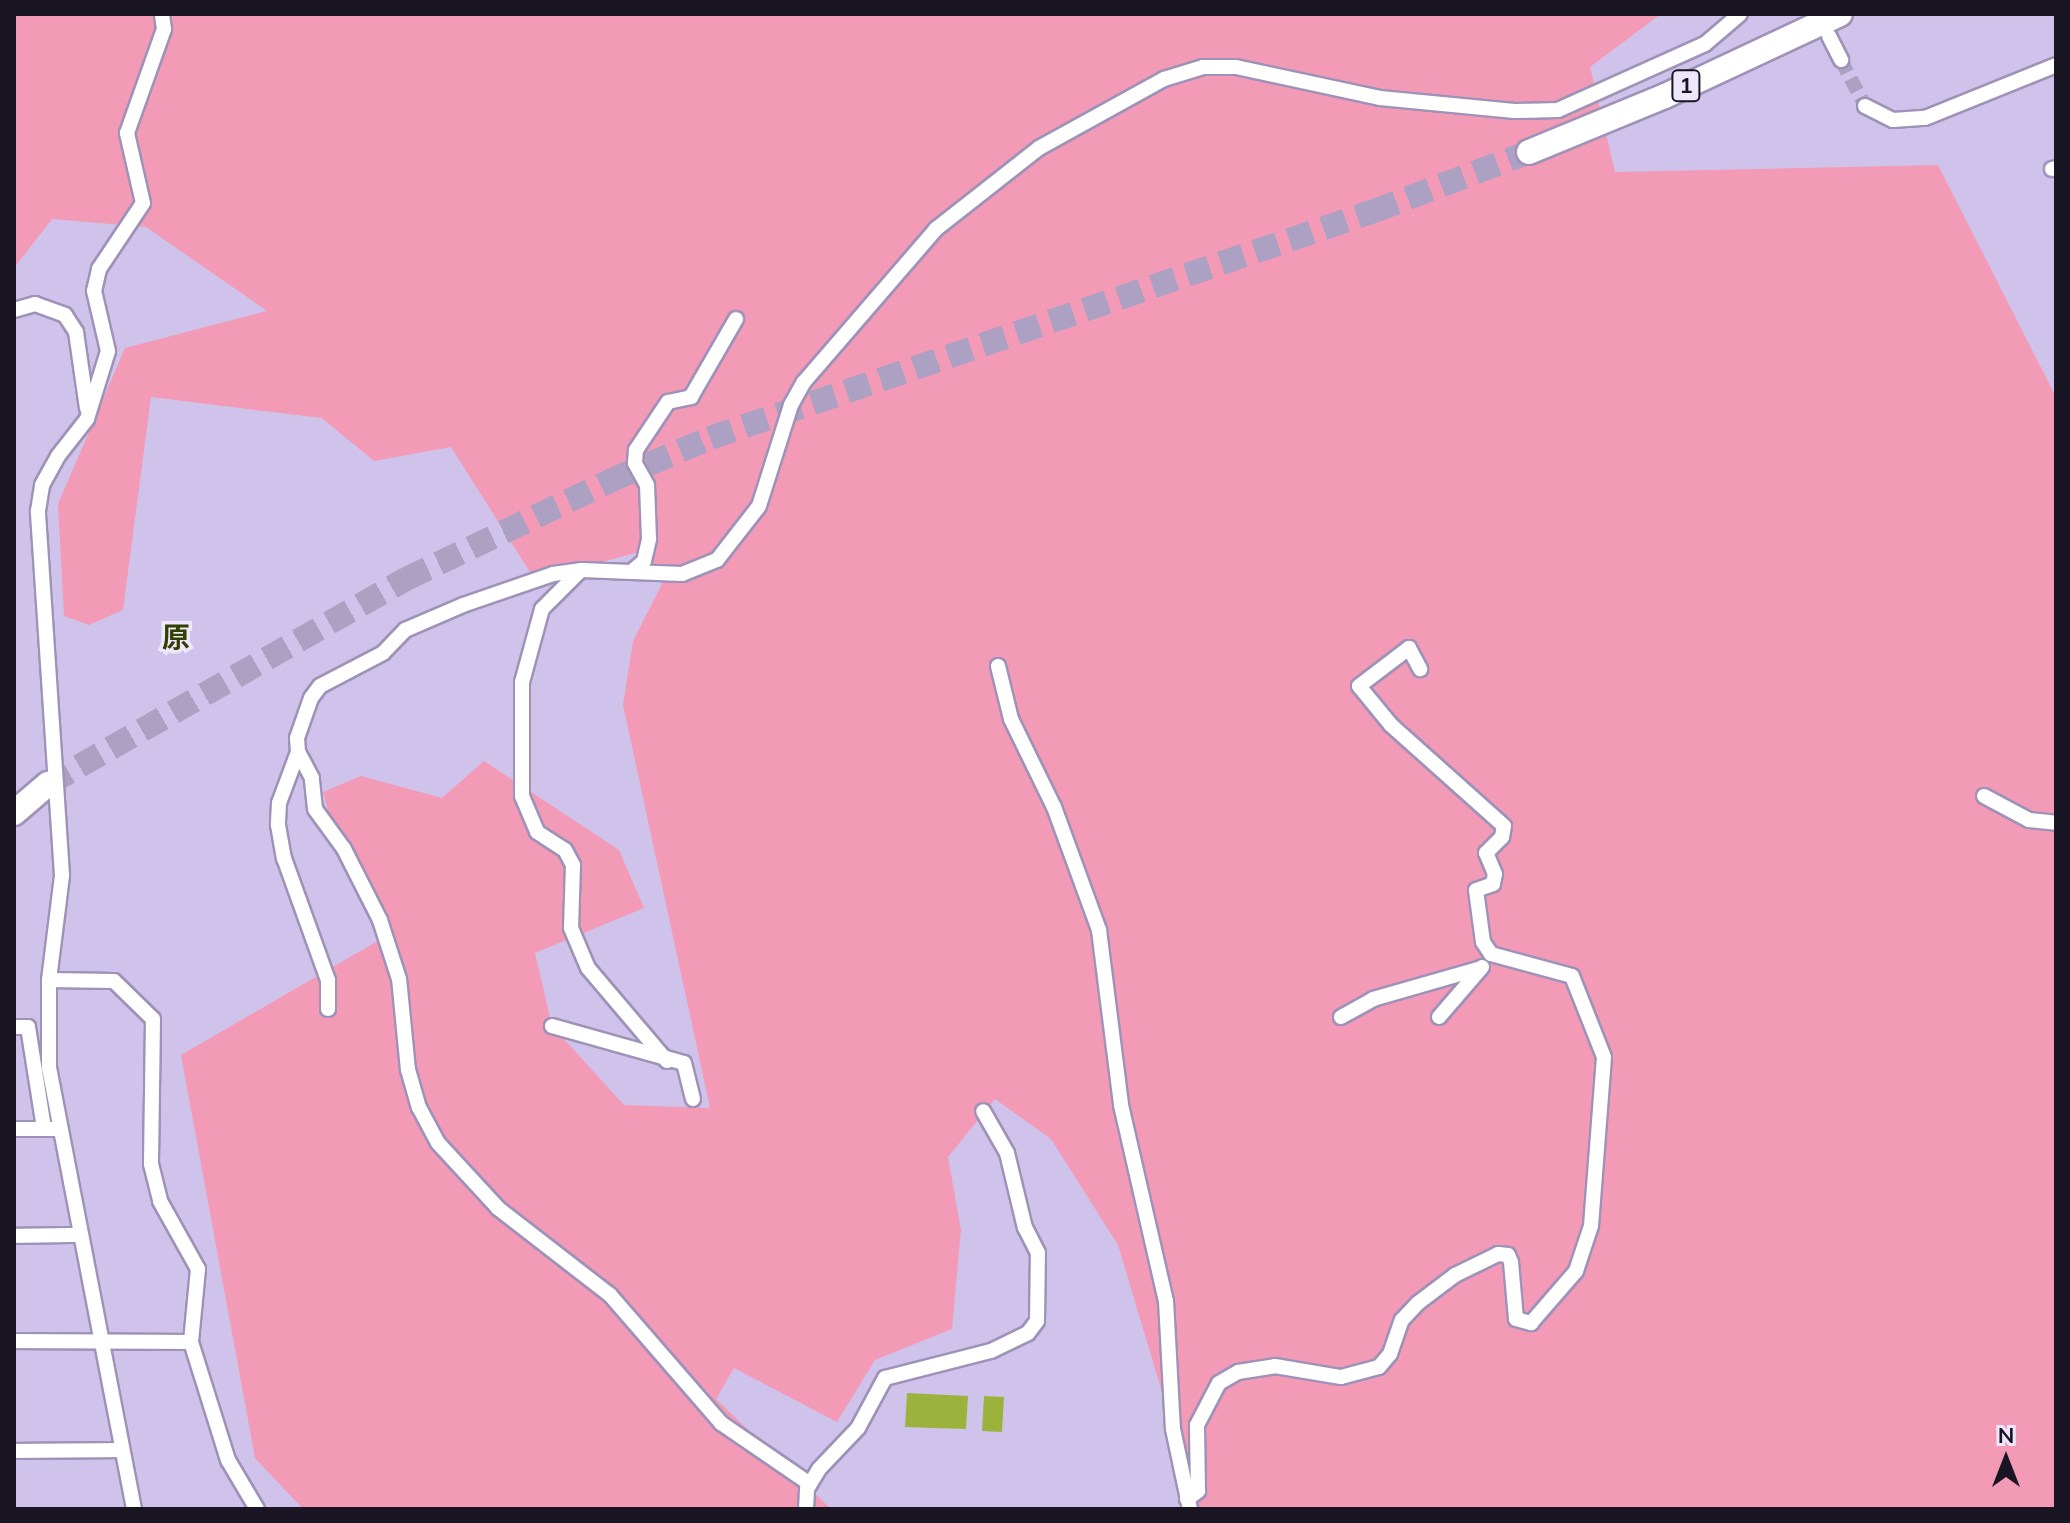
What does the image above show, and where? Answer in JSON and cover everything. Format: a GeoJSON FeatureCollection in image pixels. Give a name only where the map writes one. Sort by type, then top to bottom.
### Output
{"type":"FeatureCollection","features":[{"type":"Feature","properties":{"kind":"highway","name":"1"},"geometry":{"type":"LineString","coordinates":[[1529,152],[1840,14]]}},
{"type":"Feature","properties":{"kind":"street"},"geometry":{"type":"LineString","coordinates":[[134,1509],[49,1068],[49,980],[62,875],[38,511],[42,485],[58,456],[87,419],[108,351],[94,291],[99,269],[143,203],[127,133],[164,29],[162,14]]}},
{"type":"Feature","properties":{"kind":"street"},"geometry":{"type":"LineString","coordinates":[[328,1009],[328,980],[284,858],[278,825],[279,803],[298,752],[302,719],[320,686],[383,653],[405,630],[491,595],[582,570],[682,574],[717,560],[759,506],[791,405],[804,382],[936,229],[1039,148],[1164,79],[1203,67],[1236,67],[1380,98],[1514,111],[1558,110],[1681,57],[1740,14]]}},
{"type":"Feature","properties":{"kind":"street"},"geometry":{"type":"LineString","coordinates":[[1829,36],[1841,60]]}},
{"type":"Feature","properties":{"kind":"street"},"geometry":{"type":"LineString","coordinates":[[1865,106],[1893,120],[1925,118],[2056,65]]}},
{"type":"Feature","properties":{"kind":"street"},"geometry":{"type":"LineString","coordinates":[[14,310],[50,306],[76,332],[87,419]]}},
{"type":"Feature","properties":{"kind":"street"},"geometry":{"type":"LineString","coordinates":[[631,572],[644,561],[649,539],[647,485],[635,463],[636,450],[668,402],[691,397],[736,319]]}},
{"type":"Feature","properties":{"kind":"street"},"geometry":{"type":"LineString","coordinates":[[582,570],[542,609],[522,682],[522,796],[537,832],[565,850],[573,865],[571,928],[588,968],[667,1061]]}},
{"type":"Feature","properties":{"kind":"street"},"geometry":{"type":"LineString","coordinates":[[1188,1504],[1198,1491],[1197,1425],[1206,1402],[1219,1383],[1238,1372],[1275,1366],[1341,1377],[1379,1367],[1390,1354],[1402,1320],[1418,1303],[1455,1275],[1498,1254],[1508,1255],[1511,1262],[1512,1306],[1520,1323],[1531,1323],[1576,1271],[1591,1226],[1604,1057],[1572,976],[1491,954],[1483,942],[1476,890],[1493,884],[1495,874],[1486,853],[1504,826],[1391,725],[1359,686],[1409,648],[1420,669]]}},
{"type":"Feature","properties":{"kind":"street"},"geometry":{"type":"LineString","coordinates":[[998,666],[1011,719],[1054,807],[1099,930],[1121,1105],[1166,1301],[1173,1429],[1188,1504]]}},
{"type":"Feature","properties":{"kind":"street"},"geometry":{"type":"LineString","coordinates":[[298,752],[312,778],[315,809],[344,849],[380,920],[399,979],[408,1070],[419,1108],[438,1143],[498,1208],[610,1295],[721,1423],[810,1484]]}},
{"type":"Feature","properties":{"kind":"street"},"geometry":{"type":"LineString","coordinates":[[1984,796],[2029,820],[2056,823]]}},
{"type":"Feature","properties":{"kind":"street"},"geometry":{"type":"LineString","coordinates":[[1439,1017],[1491,954]]}},
{"type":"Feature","properties":{"kind":"street"},"geometry":{"type":"LineString","coordinates":[[1341,1017],[1373,999],[1481,968]]}},
{"type":"Feature","properties":{"kind":"street"},"geometry":{"type":"LineString","coordinates":[[49,980],[114,981],[153,1019],[151,1164],[160,1201],[198,1269],[191,1342],[228,1460],[257,1509]]}},
{"type":"Feature","properties":{"kind":"street"},"geometry":{"type":"LineString","coordinates":[[552,1026],[667,1061],[684,1063],[693,1099]]}},
{"type":"Feature","properties":{"kind":"street"},"geometry":{"type":"LineString","coordinates":[[14,1027],[28,1027],[44,1128]]}},
{"type":"Feature","properties":{"kind":"street"},"geometry":{"type":"LineString","coordinates":[[806,1509],[810,1484],[835,1449],[858,1428],[885,1378],[991,1351],[1028,1333],[1037,1321],[1038,1253],[1025,1228],[1007,1153],[983,1111]]}},
{"type":"Feature","properties":{"kind":"street"},"geometry":{"type":"LineString","coordinates":[[14,1129],[62,1129]]}},
{"type":"Feature","properties":{"kind":"street"},"geometry":{"type":"LineString","coordinates":[[14,1236],[79,1235]]}},
{"type":"Feature","properties":{"kind":"street"},"geometry":{"type":"LineString","coordinates":[[14,1341],[101,1339],[191,1342]]}},
{"type":"Feature","properties":{"kind":"street"},"geometry":{"type":"LineString","coordinates":[[14,1451],[121,1450]]}},
{"type":"Feature","properties":{"kind":"shaded area"},"geometry":{"type":"Polygon","coordinates":[[[14,14],[1661,14],[1590,67],[1615,172],[1938,165],[2056,397],[2056,1509],[1197,1509],[1118,1245],[1051,1139],[995,1099],[948,1157],[961,1230],[952,1329],[875,1360],[837,1422],[734,1368],[716,1399],[831,1509],[302,1508],[255,1458],[181,1055],[388,935],[332,825],[323,792],[361,776],[442,798],[484,761],[619,850],[644,908],[535,953],[552,1026],[624,1105],[710,1108],[623,705],[633,641],[667,574],[639,552],[535,580],[451,447],[374,461],[322,418],[151,397],[123,610],[89,625],[64,616],[58,504],[125,348],[267,311],[146,227],[52,219],[14,268],[14,14]]]}},
{"type":"Feature","properties":{"kind":"shaded area"},"geometry":{"type":"Polygon","coordinates":[[[907,1393],[968,1396],[966,1429],[905,1427],[907,1393]]]}},
{"type":"Feature","properties":{"kind":"shaded area"},"geometry":{"type":"Polygon","coordinates":[[[984,1396],[1004,1397],[1002,1432],[982,1431],[984,1396]]]}},
{"type":"Feature","properties":{"kind":"tunnel"},"geometry":{"type":"LineString","coordinates":[[1841,60],[1865,106]]}},
{"type":"Feature","properties":{"kind":"tunnel"},"geometry":{"type":"LineString","coordinates":[[48,784],[406,579],[614,479],[710,438],[1374,211],[1529,152]]}},
{"type":"Feature","properties":{"kind":"district","name":"原"},"geometry":{"type":"Point","coordinates":[176,637]}}]}
